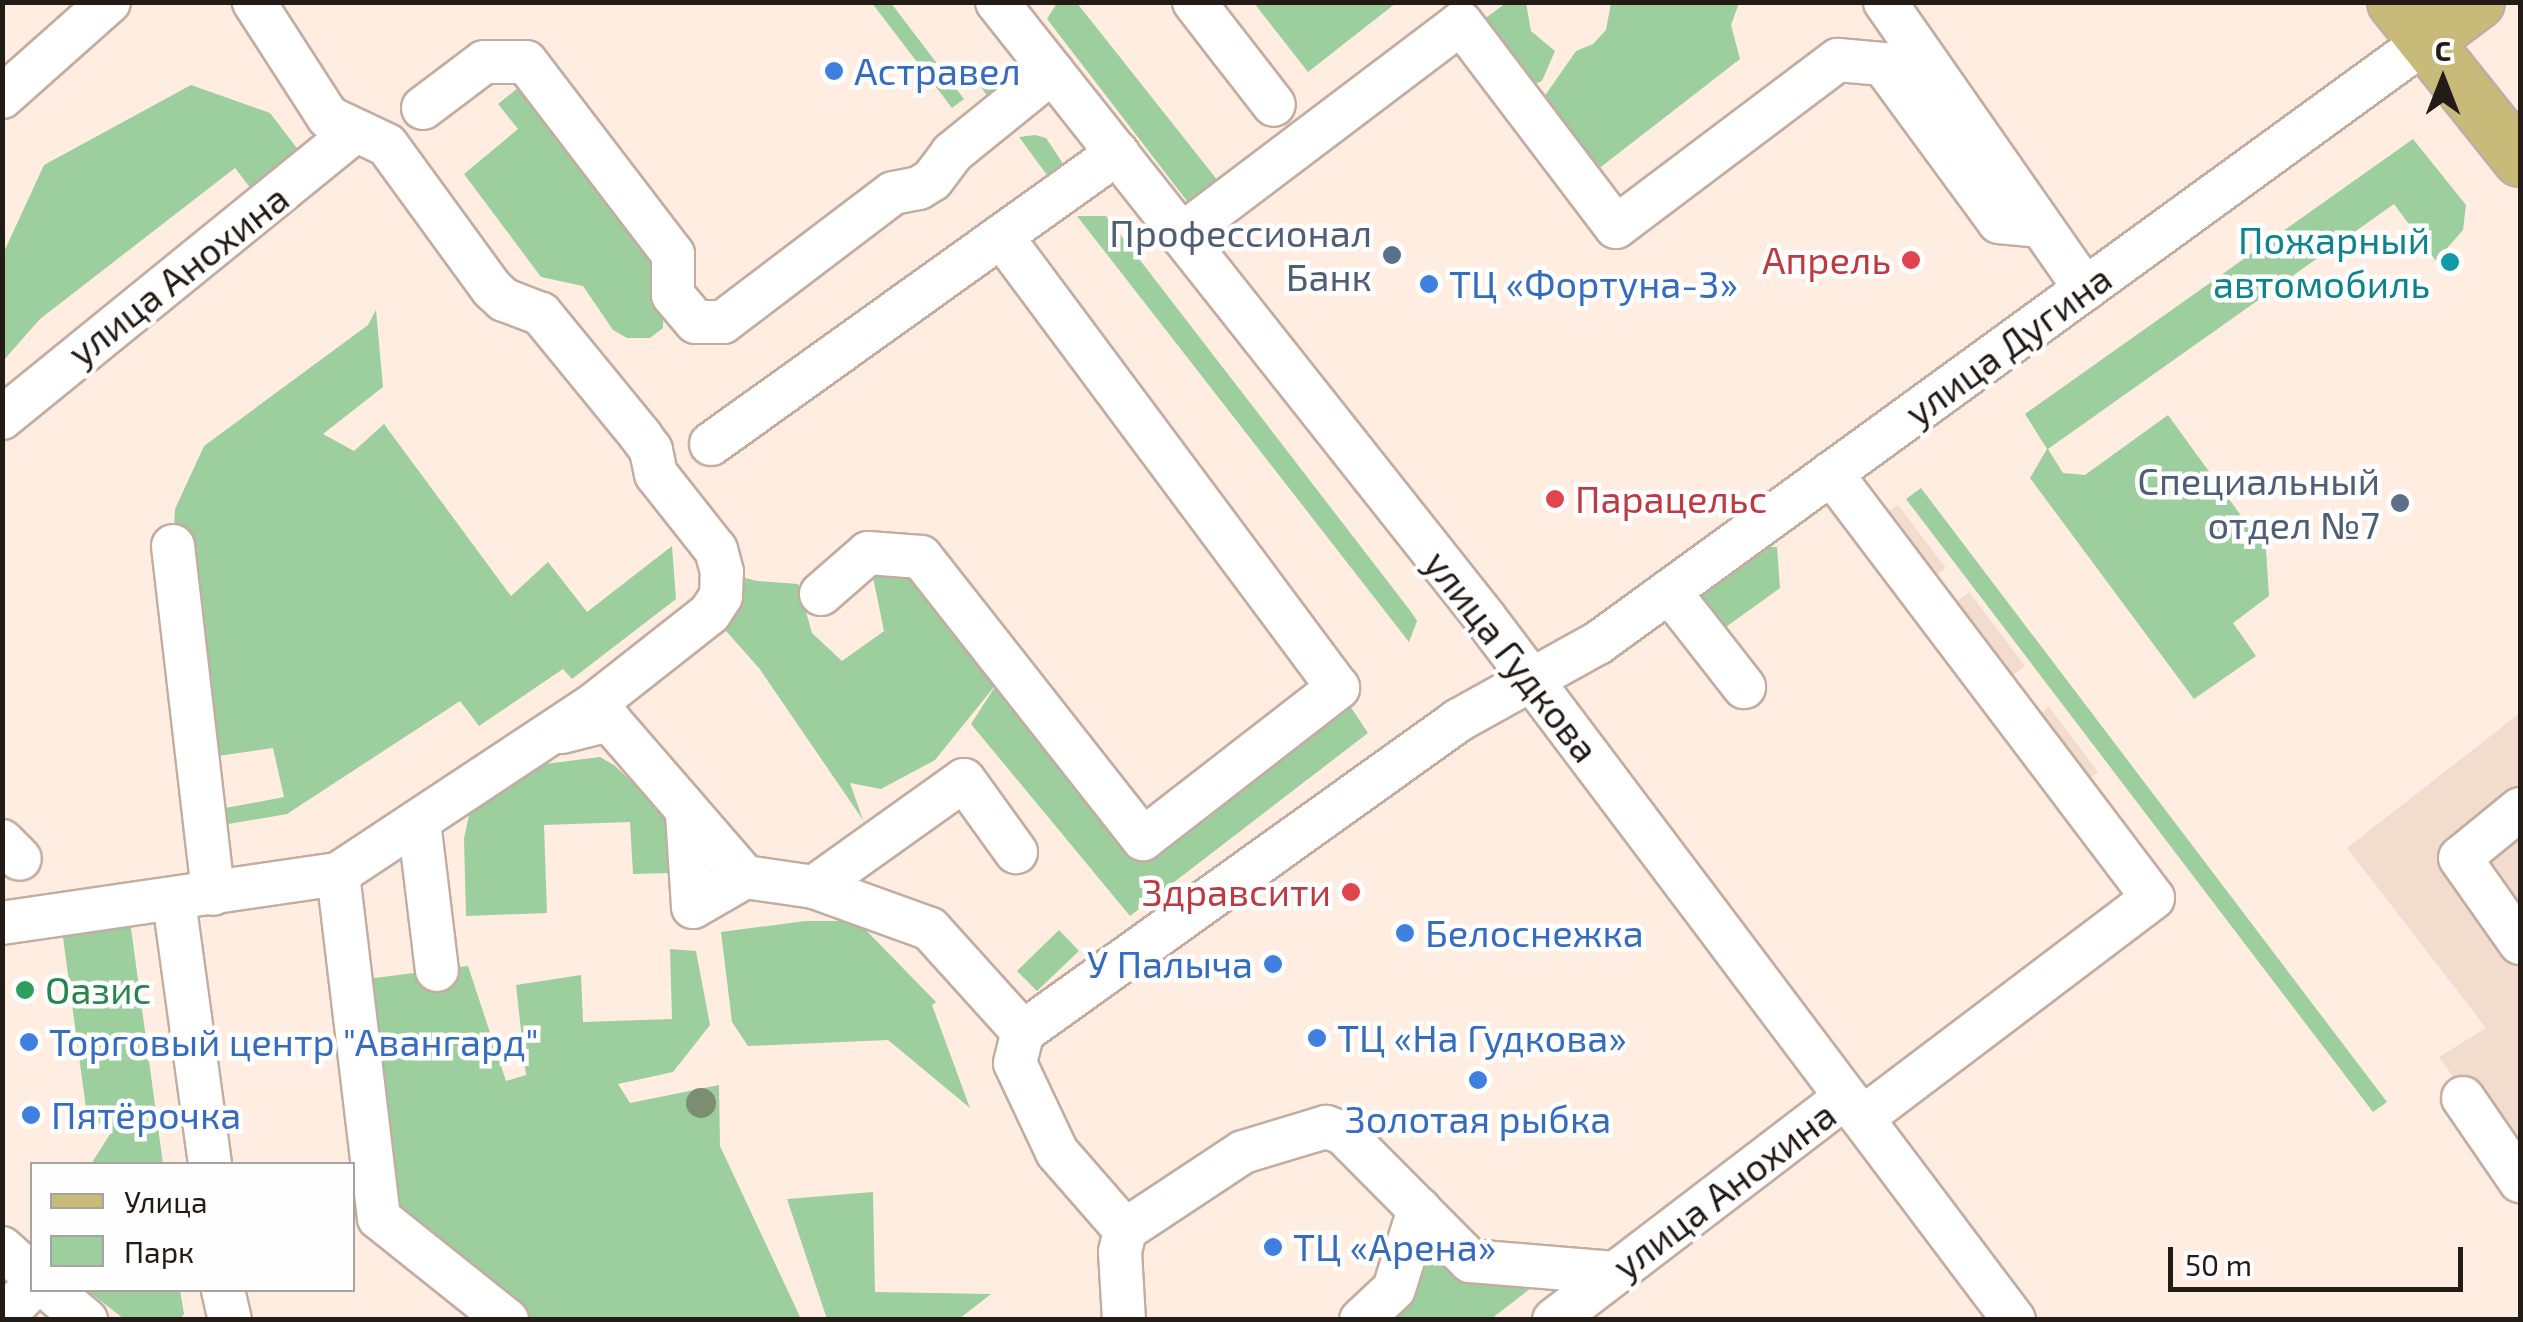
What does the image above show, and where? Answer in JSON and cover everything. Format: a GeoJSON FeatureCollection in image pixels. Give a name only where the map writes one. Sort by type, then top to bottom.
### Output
{"type":"FeatureCollection","features":[{"type":"Feature","properties":{"kind":"main road","name":"улица Дугина"},"geometry":{"type":"LineString","coordinates":[[2410,22],[2478,2]]}},
{"type":"Feature","properties":{"kind":"main road"},"geometry":{"type":"LineString","coordinates":[[2410,22],[2520,160]]}},
{"type":"Feature","properties":{"kind":"street"},"geometry":{"type":"LineString","coordinates":[[2,97],[108,2]]}},
{"type":"Feature","properties":{"kind":"street"},"geometry":{"type":"LineString","coordinates":[[2,922],[193,898],[338,874],[552,734],[710,612],[722,584],[716,550],[656,474],[651,450],[556,330],[541,314],[504,300],[492,289],[400,160],[375,138],[328,118],[254,2]]}},
{"type":"Feature","properties":{"kind":"street"},"geometry":{"type":"LineString","coordinates":[[1194,2],[1274,105]]}},
{"type":"Feature","properties":{"kind":"street"},"geometry":{"type":"LineString","coordinates":[[1885,2],[2085,289]]}},
{"type":"Feature","properties":{"kind":"street","name":"улица Гудкова"},"geometry":{"type":"LineString","coordinates":[[1009,7],[1052,72],[1532,680],[2014,1320]]}},
{"type":"Feature","properties":{"kind":"street","name":"улица Дугина"},"geometry":{"type":"LineString","coordinates":[[1024,1032],[1459,720],[1598,643],[2085,289],[2410,22]]}},
{"type":"Feature","properties":{"kind":"street"},"geometry":{"type":"LineString","coordinates":[[1181,235],[1462,23],[1616,228],[1838,60],[1884,64],[1999,222],[2039,226]]}},
{"type":"Feature","properties":{"kind":"street"},"geometry":{"type":"LineString","coordinates":[[423,108],[484,62],[526,62],[674,254],[674,295],[696,322],[723,322],[892,193],[932,180],[952,154],[1052,72]]}},
{"type":"Feature","properties":{"kind":"street","name":"улица Анохина"},"geometry":{"type":"LineString","coordinates":[[2,418],[354,132]]}},
{"type":"Feature","properties":{"kind":"street"},"geometry":{"type":"LineString","coordinates":[[711,444],[1116,154]]}},
{"type":"Feature","properties":{"kind":"street"},"geometry":{"type":"LineString","coordinates":[[820,594],[868,553],[922,557],[1142,838],[1338,688],[1002,237]]}},
{"type":"Feature","properties":{"kind":"street","name":"улица Анохина"},"geometry":{"type":"LineString","coordinates":[[1554,1320],[1614,1273],[2153,898],[1831,473]]}},
{"type":"Feature","properties":{"kind":"street"},"geometry":{"type":"LineString","coordinates":[[173,546],[210,1162]]}},
{"type":"Feature","properties":{"kind":"street"},"geometry":{"type":"LineString","coordinates":[[1669,591],[1744,687]]}},
{"type":"Feature","properties":{"kind":"street"},"geometry":{"type":"LineString","coordinates":[[552,734],[609,720],[745,876],[814,887],[930,929],[1024,1032],[1014,1063],[1057,1152],[1125,1230]]}},
{"type":"Feature","properties":{"kind":"street"},"geometry":{"type":"LineString","coordinates":[[814,887],[964,780],[1016,852]]}},
{"type":"Feature","properties":{"kind":"street"},"geometry":{"type":"LineString","coordinates":[[2520,809],[2460,858],[2520,943]]}},
{"type":"Feature","properties":{"kind":"street"},"geometry":{"type":"LineString","coordinates":[[687,814],[693,907],[745,876]]}},
{"type":"Feature","properties":{"kind":"street"},"geometry":{"type":"LineString","coordinates":[[420,822],[437,970]]}},
{"type":"Feature","properties":{"kind":"street"},"geometry":{"type":"LineString","coordinates":[[338,874],[379,1218],[507,1320]]}},
{"type":"Feature","properties":{"kind":"street"},"geometry":{"type":"LineString","coordinates":[[2463,1098],[2520,1181]]}},
{"type":"Feature","properties":{"kind":"street"},"geometry":{"type":"LineString","coordinates":[[1124,1320],[1120,1252],[1125,1230],[1243,1152],[1326,1127],[1344,1133],[1470,1261],[1614,1273]]}},
{"type":"Feature","properties":{"kind":"street"},"geometry":{"type":"LineString","coordinates":[[1361,1320],[1394,1288],[1419,1208]]}},
{"type":"Feature","properties":{"kind":"street"},"geometry":{"type":"LineString","coordinates":[[7,1320],[24,1274]]}},
{"type":"Feature","properties":{"kind":"street"},"geometry":{"type":"LineString","coordinates":[[48,1292],[86,1320]]}},
{"type":"Feature","properties":{"kind":"street"},"geometry":{"type":"LineString","coordinates":[[223,1292],[230,1320]]}},
{"type":"Feature","properties":{"kind":"shaded area"},"geometry":{"type":"Polygon","coordinates":[[[1898,505],[1946,568],[1919,588],[1871,524],[1898,505]]]}},
{"type":"Feature","properties":{"kind":"shaded area"},"geometry":{"type":"Polygon","coordinates":[[[1969,592],[2025,666],[1995,689],[1939,615],[1969,592]]]}},
{"type":"Feature","properties":{"kind":"shaded area"},"geometry":{"type":"Polygon","coordinates":[[[2049,707],[2098,772],[2073,791],[2024,726],[2049,707]]]}},
{"type":"Feature","properties":{"kind":"shaded area"},"geometry":{"type":"Polygon","coordinates":[[[2520,713],[2520,1170],[2439,1057],[2486,1028],[2347,848],[2520,713]]]}},
{"type":"Feature","properties":{"kind":"green space"},"geometry":{"type":"Polygon","coordinates":[[[872,3],[891,3],[964,99],[952,108],[872,3]]]}},
{"type":"Feature","properties":{"kind":"green space"},"geometry":{"type":"Polygon","coordinates":[[[1057,3],[1077,3],[1226,191],[1207,203],[1187,201],[1047,19],[1057,3]]]}},
{"type":"Feature","properties":{"kind":"green space"},"geometry":{"type":"Polygon","coordinates":[[[1254,3],[1396,3],[1308,72],[1254,3]]]}},
{"type":"Feature","properties":{"kind":"green space"},"geometry":{"type":"Polygon","coordinates":[[[1506,3],[1526,3],[1531,31],[1555,51],[1542,81],[1527,87],[1480,22],[1506,3]]]}},
{"type":"Feature","properties":{"kind":"green space"},"geometry":{"type":"Polygon","coordinates":[[[1611,3],[1739,3],[1731,25],[1740,59],[1597,170],[1544,97],[1576,51],[1593,44],[1606,30],[1611,3]]]}},
{"type":"Feature","properties":{"kind":"green space"},"geometry":{"type":"Polygon","coordinates":[[[967,67],[996,74],[1005,99],[999,113],[967,67]]]}},
{"type":"Feature","properties":{"kind":"green space"},"geometry":{"type":"Polygon","coordinates":[[[191,85],[270,113],[313,169],[265,207],[235,168],[40,319],[3,361],[3,254],[44,165],[191,85]]]}},
{"type":"Feature","properties":{"kind":"green space"},"geometry":{"type":"Polygon","coordinates":[[[519,87],[665,249],[663,328],[650,338],[627,338],[613,330],[583,286],[541,277],[464,174],[518,129],[498,104],[519,87]]]}},
{"type":"Feature","properties":{"kind":"green space"},"geometry":{"type":"Polygon","coordinates":[[[1019,137],[1046,138],[1062,162],[1055,186],[1019,137]]]}},
{"type":"Feature","properties":{"kind":"green space"},"geometry":{"type":"Polygon","coordinates":[[[2413,139],[2466,205],[2463,230],[2436,261],[2394,204],[2048,449],[2063,473],[2085,475],[2168,415],[2266,550],[2269,596],[2233,623],[2256,656],[2194,699],[2030,478],[2047,449],[2025,414],[2413,139]]]}},
{"type":"Feature","properties":{"kind":"green space"},"geometry":{"type":"Polygon","coordinates":[[[1077,216],[1106,216],[1412,613],[1417,621],[1409,642],[1077,216]]]}},
{"type":"Feature","properties":{"kind":"green space"},"geometry":{"type":"Polygon","coordinates":[[[376,310],[383,387],[323,434],[354,451],[384,424],[511,596],[548,562],[587,612],[672,546],[676,599],[572,679],[563,669],[479,726],[460,701],[287,814],[205,828],[204,812],[284,797],[273,748],[197,759],[173,546],[175,509],[204,446],[368,325],[376,310]]]}},
{"type":"Feature","properties":{"kind":"green space"},"geometry":{"type":"Polygon","coordinates":[[[1921,488],[2387,1102],[2373,1112],[1906,499],[1921,488]]]}},
{"type":"Feature","properties":{"kind":"green space"},"geometry":{"type":"Polygon","coordinates":[[[1761,547],[1777,547],[1780,588],[1719,632],[1689,592],[1761,547]]]}},
{"type":"Feature","properties":{"kind":"green space"},"geometry":{"type":"Polygon","coordinates":[[[868,553],[921,557],[1142,838],[1338,688],[1368,733],[1130,916],[971,724],[998,682],[935,760],[881,789],[850,783],[863,820],[759,668],[710,613],[722,572],[757,581],[798,584],[812,633],[842,661],[884,631],[868,553]]]}},
{"type":"Feature","properties":{"kind":"green space"},"geometry":{"type":"Polygon","coordinates":[[[600,757],[614,765],[668,816],[670,873],[633,874],[630,822],[544,825],[547,913],[466,916],[464,839],[475,786],[537,765],[600,757]]]}},
{"type":"Feature","properties":{"kind":"green space"},"geometry":{"type":"Polygon","coordinates":[[[128,906],[163,1162],[92,1162],[112,1131],[87,1116],[60,915],[128,906]]]}},
{"type":"Feature","properties":{"kind":"green space"},"geometry":{"type":"Polygon","coordinates":[[[805,921],[857,921],[936,1002],[932,1005],[970,1108],[888,1040],[748,1046],[732,1022],[721,932],[805,921]]]}},
{"type":"Feature","properties":{"kind":"green space"},"geometry":{"type":"Polygon","coordinates":[[[1059,930],[1079,951],[1037,991],[1017,971],[1059,930]]]}},
{"type":"Feature","properties":{"kind":"green space"},"geometry":{"type":"Polygon","coordinates":[[[670,949],[696,951],[710,1025],[673,1072],[618,1084],[630,1103],[719,1085],[720,1146],[801,1319],[507,1319],[379,1218],[351,981],[468,966],[506,1081],[526,1075],[516,985],[581,975],[583,1022],[672,1019],[670,949]]]}},
{"type":"Feature","properties":{"kind":"green space"},"geometry":{"type":"Polygon","coordinates":[[[873,1192],[875,1292],[991,1294],[959,1319],[827,1319],[787,1199],[873,1192]]]}},
{"type":"Feature","properties":{"kind":"green space"},"geometry":{"type":"Polygon","coordinates":[[[1416,1224],[1470,1261],[1557,1268],[1491,1319],[1361,1320],[1416,1224]]]}},
{"type":"Feature","properties":{"kind":"green space"},"geometry":{"type":"Polygon","coordinates":[[[90,1292],[180,1292],[184,1314],[180,1319],[124,1319],[90,1292]]]}},
{"type":"Feature","properties":{"kind":"place","name":"Астравел"},"geometry":{"type":"Point","coordinates":[834,71]}},
{"type":"Feature","properties":{"kind":"place","name":"Профессионал Банк"},"geometry":{"type":"Point","coordinates":[1392,255]}},
{"type":"Feature","properties":{"kind":"place","name":"Апрель"},"geometry":{"type":"Point","coordinates":[1911,260]}},
{"type":"Feature","properties":{"kind":"place","name":"Пожарный автомобиль"},"geometry":{"type":"Point","coordinates":[2450,262]}},
{"type":"Feature","properties":{"kind":"place","name":"ТЦ «Фортуна-3»"},"geometry":{"type":"Point","coordinates":[1429,284]}},
{"type":"Feature","properties":{"kind":"place","name":"Парацельс"},"geometry":{"type":"Point","coordinates":[1555,499]}},
{"type":"Feature","properties":{"kind":"place","name":"Специальный отдел №7"},"geometry":{"type":"Point","coordinates":[2400,503]}},
{"type":"Feature","properties":{"kind":"place","name":"Здравсити"},"geometry":{"type":"Point","coordinates":[1351,892]}},
{"type":"Feature","properties":{"kind":"place","name":"Белоснежка"},"geometry":{"type":"Point","coordinates":[1405,933]}},
{"type":"Feature","properties":{"kind":"place","name":"У Палыча"},"geometry":{"type":"Point","coordinates":[1273,964]}},
{"type":"Feature","properties":{"kind":"place","name":"Оазис"},"geometry":{"type":"Point","coordinates":[25,990]}},
{"type":"Feature","properties":{"kind":"place","name":"ТЦ «На Гудкова»"},"geometry":{"type":"Point","coordinates":[1317,1038]}},
{"type":"Feature","properties":{"kind":"place","name":"Торговый центр \"Авангард\""},"geometry":{"type":"Point","coordinates":[29,1042]}},
{"type":"Feature","properties":{"kind":"place","name":"Золотая рыбка"},"geometry":{"type":"Point","coordinates":[1478,1080]}},
{"type":"Feature","properties":{"kind":"place","name":"Пятёрочка"},"geometry":{"type":"Point","coordinates":[31,1115]}},
{"type":"Feature","properties":{"kind":"place","name":"ТЦ «Арена»"},"geometry":{"type":"Point","coordinates":[1273,1247]}}]}
